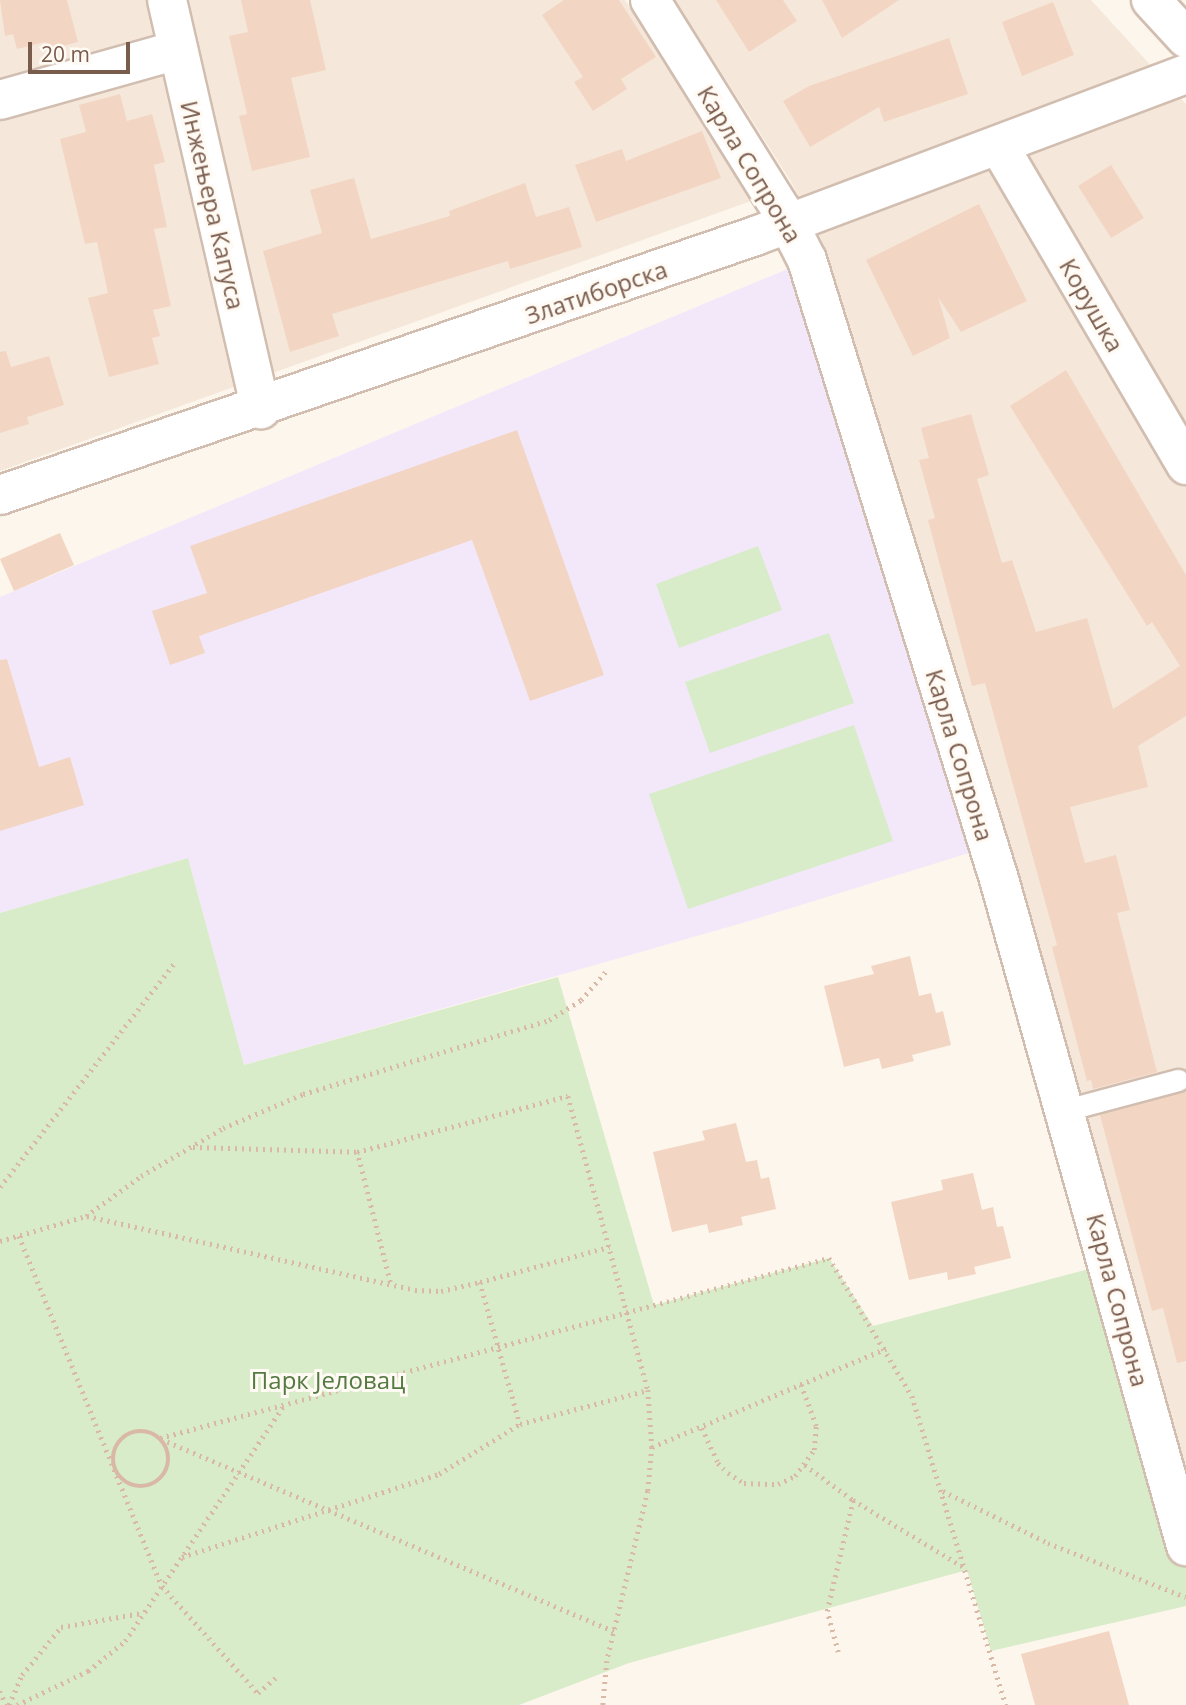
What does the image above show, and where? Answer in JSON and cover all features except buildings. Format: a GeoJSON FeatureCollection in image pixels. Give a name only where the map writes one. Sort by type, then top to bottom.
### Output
{"type":"FeatureCollection","features":[{"type":"Feature","properties":{"kind":"street","name":"Инжењера Капуса"},"geometry":{"type":"LineString","coordinates":[[167,0],[261,409]]}},
{"type":"Feature","properties":{"kind":"street","name":"Карла Сопрона"},"geometry":{"type":"LineString","coordinates":[[650,0],[790,224],[811,273],[1066,1110],[1186,1546]]}},
{"type":"Feature","properties":{"kind":"street"},"geometry":{"type":"LineString","coordinates":[[1151,0],[1186,38]]}},
{"type":"Feature","properties":{"kind":"street"},"geometry":{"type":"LineString","coordinates":[[0,100],[178,50]]}},
{"type":"Feature","properties":{"kind":"street","name":"Златиборска"},"geometry":{"type":"LineString","coordinates":[[0,495],[111,454],[261,409],[790,224],[1186,74]]}},
{"type":"Feature","properties":{"kind":"street","name":"Корушка"},"geometry":{"type":"LineString","coordinates":[[999,146],[1186,465]]}},
{"type":"Feature","properties":{"kind":"lane"},"geometry":{"type":"LineString","coordinates":[[1066,1110],[1178,1080]]}},
{"type":"Feature","properties":{"kind":"path"},"geometry":{"type":"LineString","coordinates":[[0,1186],[175,962]]}},
{"type":"Feature","properties":{"kind":"path"},"geometry":{"type":"LineString","coordinates":[[0,1241],[86,1216],[191,1147],[303,1094],[550,1020],[580,1000],[607,970]]}},
{"type":"Feature","properties":{"kind":"path"},"geometry":{"type":"LineString","coordinates":[[191,1147],[357,1152],[568,1096],[648,1390],[652,1447],[648,1490],[602,1687],[603,1705]]}},
{"type":"Feature","properties":{"kind":"path"},"geometry":{"type":"LineString","coordinates":[[357,1152],[390,1282]]}},
{"type":"Feature","properties":{"kind":"path"},"geometry":{"type":"LineString","coordinates":[[86,1216],[390,1282],[415,1290],[441,1291],[609,1247]]}},
{"type":"Feature","properties":{"kind":"path"},"geometry":{"type":"LineString","coordinates":[[19,1236],[162,1586],[258,1693],[275,1678]]}},
{"type":"Feature","properties":{"kind":"path"},"geometry":{"type":"LineString","coordinates":[[160,1438],[829,1258],[887,1348],[912,1396],[968,1570],[1006,1705]]}},
{"type":"Feature","properties":{"kind":"path"},"geometry":{"type":"LineString","coordinates":[[480,1282],[520,1424]]}},
{"type":"Feature","properties":{"kind":"path"},"geometry":{"type":"LineString","coordinates":[[652,1447],[887,1348]]}},
{"type":"Feature","properties":{"kind":"path"},"geometry":{"type":"LineString","coordinates":[[702,1427],[718,1463],[744,1483],[778,1484],[805,1465],[814,1450],[817,1426],[801,1385]]}},
{"type":"Feature","properties":{"kind":"path"},"geometry":{"type":"LineString","coordinates":[[182,1557],[439,1474],[520,1424],[648,1390]]}},
{"type":"Feature","properties":{"kind":"path"},"geometry":{"type":"LineString","coordinates":[[17,1705],[110,1656],[162,1586],[284,1405]]}},
{"type":"Feature","properties":{"kind":"path"},"geometry":{"type":"LineString","coordinates":[[160,1438],[169,1457],[158,1481],[133,1486],[114,1468],[115,1449],[127,1435],[145,1432],[160,1438],[328,1512],[615,1632]]}},
{"type":"Feature","properties":{"kind":"path"},"geometry":{"type":"LineString","coordinates":[[805,1465],[853,1500],[968,1570]]}},
{"type":"Feature","properties":{"kind":"path"},"geometry":{"type":"LineString","coordinates":[[943,1490],[1048,1542],[1186,1597]]}},
{"type":"Feature","properties":{"kind":"path"},"geometry":{"type":"LineString","coordinates":[[838,1652],[827,1611],[853,1500]]}},
{"type":"Feature","properties":{"kind":"path"},"geometry":{"type":"LineString","coordinates":[[8,1705],[22,1675],[61,1627],[143,1613]]}},
{"type":"Feature","properties":{"kind":"path"},"geometry":{"type":"LineString","coordinates":[[0,1691],[8,1705]]}},
{"type":"Feature","properties":{"kind":"shaded area"},"geometry":{"type":"Polygon","coordinates":[[[0,0],[625,0],[751,201],[0,471],[0,0]]]}},
{"type":"Feature","properties":{"kind":"shaded area"},"geometry":{"type":"Polygon","coordinates":[[[675,0],[1091,0],[1186,104],[1186,1489],[821,239],[790,180],[675,0]]]}},
{"type":"Feature","properties":{"kind":"shaded area"},"geometry":{"type":"Polygon","coordinates":[[[790,268],[969,853],[746,922],[244,1065],[188,858],[0,913],[0,597],[790,268]]]}},
{"type":"Feature","properties":{"kind":"green space"},"geometry":{"type":"Polygon","coordinates":[[[758,546],[782,610],[679,648],[656,584],[758,546]]]}},
{"type":"Feature","properties":{"kind":"green space"},"geometry":{"type":"Polygon","coordinates":[[[829,633],[854,703],[710,753],[685,682],[829,633]]]}},
{"type":"Feature","properties":{"kind":"green space"},"geometry":{"type":"Polygon","coordinates":[[[854,725],[893,841],[688,909],[649,794],[854,725]]]}},
{"type":"Feature","properties":{"kind":"green space","name":"Парк Јеловац"},"geometry":{"type":"Polygon","coordinates":[[[188,858],[244,1065],[558,977],[654,1305],[829,1258],[873,1326],[1108,1264],[1186,1546],[1186,1606],[991,1651],[967,1570],[629,1663],[519,1705],[0,1705],[0,913],[188,858]]]}}]}
